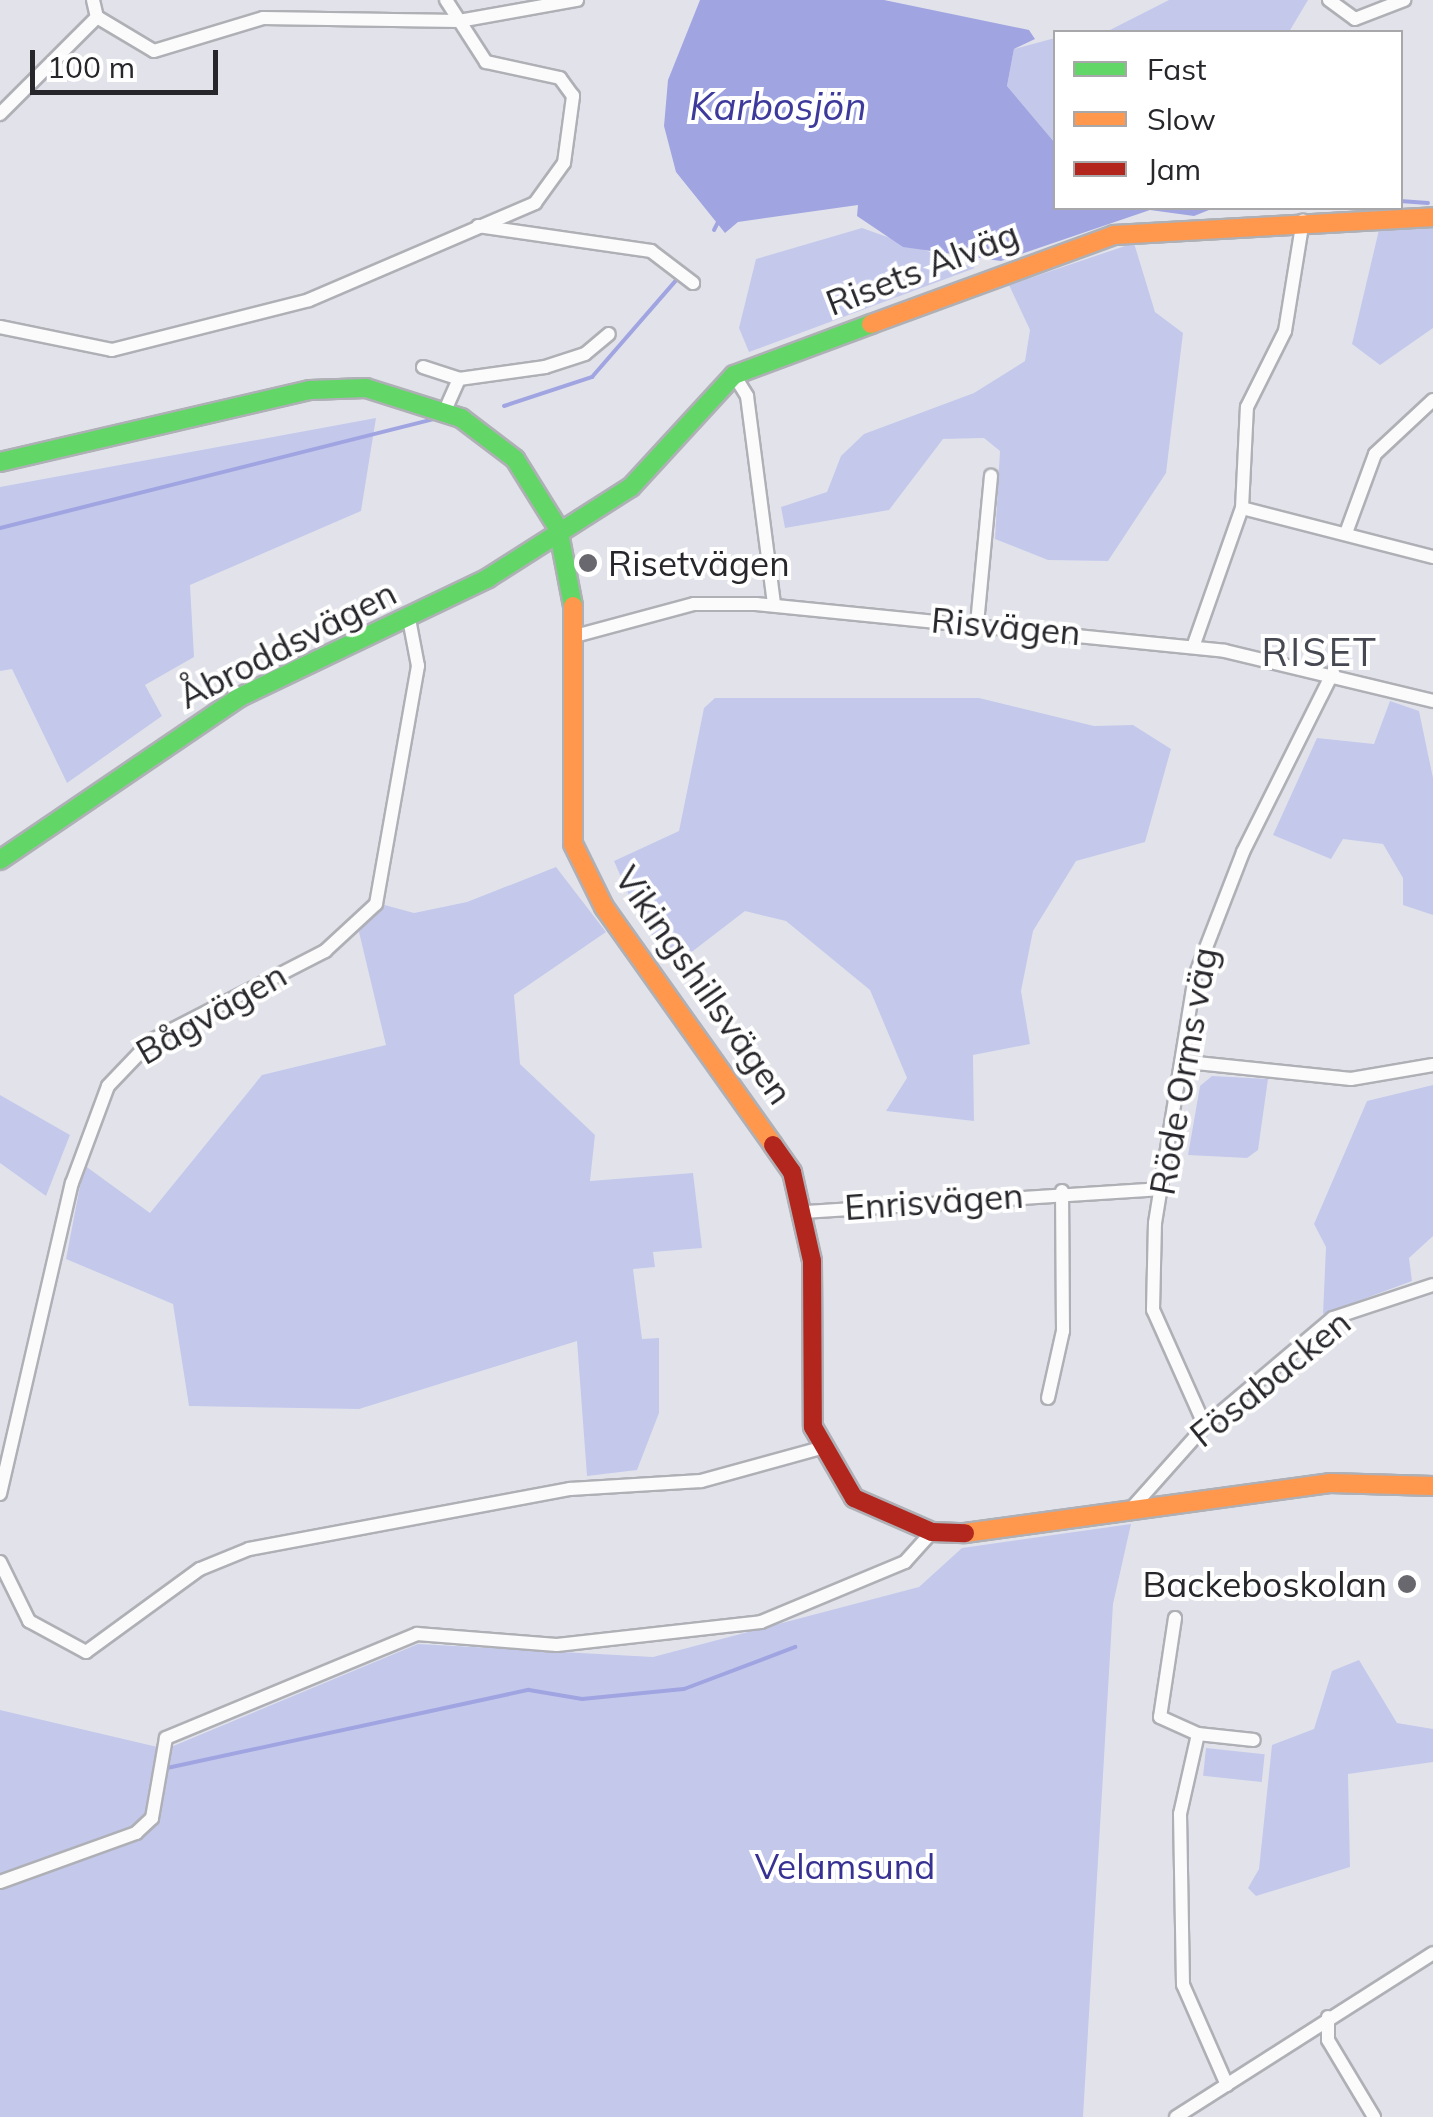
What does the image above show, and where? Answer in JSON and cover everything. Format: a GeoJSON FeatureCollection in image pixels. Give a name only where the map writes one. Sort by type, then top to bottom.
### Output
{"type":"FeatureCollection","features":[{"type":"Feature","properties":{"kind":"street"},"geometry":{"type":"LineString","coordinates":[[93,0],[97,17],[154,51],[263,18],[459,21],[576,0]]}},
{"type":"Feature","properties":{"kind":"street"},"geometry":{"type":"LineString","coordinates":[[0,327],[112,350],[309,300],[546,193],[574,108],[560,78],[486,62],[446,0]]}},
{"type":"Feature","properties":{"kind":"street"},"geometry":{"type":"LineString","coordinates":[[1329,0],[1355,19],[1404,0]]}},
{"type":"Feature","properties":{"kind":"street"},"geometry":{"type":"LineString","coordinates":[[0,114],[97,17]]}},
{"type":"Feature","properties":{"kind":"street","name":"Risets Alväg"},"geometry":{"type":"LineString","coordinates":[[558,528],[655,468],[734,375],[1114,235],[1304,219],[1433,216]]}},
{"type":"Feature","properties":{"kind":"street"},"geometry":{"type":"LineString","coordinates":[[1193,647],[1242,508],[1247,407],[1286,330],[1304,219]]}},
{"type":"Feature","properties":{"kind":"street"},"geometry":{"type":"LineString","coordinates":[[478,226],[651,251],[693,283]]}},
{"type":"Feature","properties":{"kind":"street"},"geometry":{"type":"LineString","coordinates":[[423,367],[459,379],[544,367],[585,354],[609,334]]}},
{"type":"Feature","properties":{"kind":"street"},"geometry":{"type":"LineString","coordinates":[[734,375],[747,396],[774,605]]}},
{"type":"Feature","properties":{"kind":"street"},"geometry":{"type":"LineString","coordinates":[[445,410],[459,379]]}},
{"type":"Feature","properties":{"kind":"street","name":"Vikingshillsvägen"},"geometry":{"type":"LineString","coordinates":[[0,462],[310,390],[383,390],[445,410],[508,451],[558,528],[573,577],[573,844],[604,907],[760,1119],[805,1212],[814,1290],[811,1407],[821,1448],[854,1498],[932,1532],[1330,1483],[1433,1486]]}},
{"type":"Feature","properties":{"kind":"street"},"geometry":{"type":"LineString","coordinates":[[1346,533],[1375,454],[1433,400]]}},
{"type":"Feature","properties":{"kind":"street"},"geometry":{"type":"LineString","coordinates":[[978,624],[991,476]]}},
{"type":"Feature","properties":{"kind":"street"},"geometry":{"type":"LineString","coordinates":[[1242,508],[1433,557]]}},
{"type":"Feature","properties":{"kind":"street","name":"Åbroddsvägen"},"geometry":{"type":"LineString","coordinates":[[0,860],[240,697],[488,578],[558,528]]}},
{"type":"Feature","properties":{"kind":"street","name":"Risvägen"},"geometry":{"type":"LineString","coordinates":[[576,636],[694,604],[774,605],[1193,647],[1333,672],[1433,701]]}},
{"type":"Feature","properties":{"kind":"street","name":"Bågvägen"},"geometry":{"type":"LineString","coordinates":[[0,1494],[72,1183],[108,1086],[152,1040],[325,951],[376,904],[418,666],[409,619]]}},
{"type":"Feature","properties":{"kind":"street","name":"Röde Orms väg"},"geometry":{"type":"LineString","coordinates":[[1204,1426],[1152,1310],[1160,1188],[1187,1062],[1199,956],[1333,672]]}},
{"type":"Feature","properties":{"kind":"street"},"geometry":{"type":"LineString","coordinates":[[1187,1062],[1351,1078],[1433,1065]]}},
{"type":"Feature","properties":{"kind":"street","name":"Enrisvägen"},"geometry":{"type":"LineString","coordinates":[[805,1212],[1062,1191],[1160,1188]]}},
{"type":"Feature","properties":{"kind":"street","name":"Enrisvägen"},"geometry":{"type":"LineString","coordinates":[[1048,1398],[1062,1331],[1062,1191]]}},
{"type":"Feature","properties":{"kind":"street","name":"Fösabacken"},"geometry":{"type":"LineString","coordinates":[[1131,1510],[1204,1426],[1333,1318],[1433,1285]]}},
{"type":"Feature","properties":{"kind":"street"},"geometry":{"type":"LineString","coordinates":[[0,1562],[30,1621],[86,1652],[200,1569],[248,1549],[570,1488],[701,1481],[821,1448]]}},
{"type":"Feature","properties":{"kind":"street"},"geometry":{"type":"LineString","coordinates":[[0,1882],[136,1834],[152,1818],[166,1738],[417,1634],[558,1645],[761,1622],[905,1562],[932,1532]]}},
{"type":"Feature","properties":{"kind":"street"},"geometry":{"type":"LineString","coordinates":[[1175,1618],[1160,1717],[1198,1734],[1254,1740]]}},
{"type":"Feature","properties":{"kind":"street"},"geometry":{"type":"LineString","coordinates":[[1198,1734],[1180,1814],[1183,1986],[1227,2085]]}},
{"type":"Feature","properties":{"kind":"street"},"geometry":{"type":"LineString","coordinates":[[1176,2117],[1433,1953]]}},
{"type":"Feature","properties":{"kind":"street"},"geometry":{"type":"LineString","coordinates":[[1328,2018],[1328,2040],[1374,2117]]}},
{"type":"Feature","properties":{"kind":"green space"},"geometry":{"type":"Polygon","coordinates":[[[1169,0],[1308,0],[1290,30],[1110,30],[1169,0]]]}},
{"type":"Feature","properties":{"kind":"green space"},"geometry":{"type":"Polygon","coordinates":[[[1053,39],[1053,141],[1007,86],[1014,49],[1053,39]]]}},
{"type":"Feature","properties":{"kind":"green space"},"geometry":{"type":"Polygon","coordinates":[[[1382,217],[1433,218],[1433,328],[1380,365],[1352,344],[1382,217]]]}},
{"type":"Feature","properties":{"kind":"green space"},"geometry":{"type":"Polygon","coordinates":[[[862,228],[975,268],[749,352],[739,328],[756,259],[862,228]]]}},
{"type":"Feature","properties":{"kind":"green space"},"geometry":{"type":"Polygon","coordinates":[[[1134,243],[1155,312],[1183,333],[1166,473],[1108,561],[1048,560],[995,539],[1000,451],[984,438],[943,439],[889,510],[785,528],[781,507],[827,492],[841,456],[864,434],[974,393],[1025,361],[1030,330],[1009,285],[1134,243]]]}},
{"type":"Feature","properties":{"kind":"green space"},"geometry":{"type":"Polygon","coordinates":[[[376,418],[361,511],[190,585],[194,657],[145,685],[162,716],[67,783],[12,669],[0,671],[0,487],[376,418]]]}},
{"type":"Feature","properties":{"kind":"green space"},"geometry":{"type":"Polygon","coordinates":[[[715,698],[979,698],[1094,726],[1133,725],[1171,749],[1145,842],[1076,861],[1033,931],[1021,991],[1030,1044],[973,1055],[974,1121],[886,1111],[907,1078],[870,990],[786,921],[745,911],[676,964],[640,921],[614,861],[679,831],[704,708],[715,698]]]}},
{"type":"Feature","properties":{"kind":"green space"},"geometry":{"type":"Polygon","coordinates":[[[1390,701],[1419,711],[1433,778],[1433,915],[1403,905],[1403,878],[1383,844],[1343,839],[1331,859],[1273,835],[1317,738],[1374,744],[1390,701]]]}},
{"type":"Feature","properties":{"kind":"green space"},"geometry":{"type":"Polygon","coordinates":[[[556,867],[606,932],[514,995],[520,1064],[595,1135],[590,1181],[693,1173],[702,1248],[653,1252],[655,1267],[633,1269],[642,1339],[659,1338],[659,1413],[637,1470],[587,1476],[577,1341],[359,1409],[189,1406],[173,1304],[66,1259],[84,1165],[150,1213],[262,1075],[386,1045],[359,932],[381,904],[414,913],[467,902],[556,867]]]}},
{"type":"Feature","properties":{"kind":"green space"},"geometry":{"type":"Polygon","coordinates":[[[1212,1076],[1268,1079],[1258,1150],[1247,1158],[1188,1155],[1200,1086],[1212,1076]]]}},
{"type":"Feature","properties":{"kind":"green space"},"geometry":{"type":"Polygon","coordinates":[[[1433,1085],[1433,1236],[1409,1258],[1412,1281],[1323,1314],[1326,1247],[1314,1224],[1367,1101],[1433,1085]]]}},
{"type":"Feature","properties":{"kind":"green space"},"geometry":{"type":"Polygon","coordinates":[[[0,1095],[70,1135],[46,1196],[0,1163],[0,1095]]]}},
{"type":"Feature","properties":{"kind":"green space","name":"Velamsund"},"geometry":{"type":"Polygon","coordinates":[[[1131,1524],[1113,1604],[1083,2117],[0,2117],[0,1710],[166,1749],[418,1644],[653,1657],[919,1587],[962,1548],[1131,1524]]]}},
{"type":"Feature","properties":{"kind":"green space"},"geometry":{"type":"Polygon","coordinates":[[[1359,1660],[1397,1723],[1433,1729],[1433,1762],[1348,1774],[1350,1867],[1256,1896],[1248,1888],[1259,1869],[1272,1745],[1314,1729],[1332,1671],[1359,1660]]]}},
{"type":"Feature","properties":{"kind":"green space"},"geometry":{"type":"Polygon","coordinates":[[[1206,1748],[1265,1754],[1262,1782],[1203,1776],[1206,1748]]]}},
{"type":"Feature","properties":{"kind":"water","name":"Karbosjön"},"geometry":{"type":"Polygon","coordinates":[[[700,0],[884,0],[1029,30],[1035,39],[1014,49],[1007,86],[1053,141],[1053,210],[1150,210],[1001,261],[903,247],[857,216],[858,205],[738,222],[725,233],[676,172],[664,126],[668,80],[700,0]]]}},
{"type":"Feature","properties":{"kind":"water","name":"Karbosjön"},"geometry":{"type":"Polygon","coordinates":[[[1150,210],[1209,210],[1194,216],[1150,210]]]}},
{"type":"Feature","properties":{"kind":"waterway"},"geometry":{"type":"LineString","coordinates":[[1403,201],[1428,203]]}},
{"type":"Feature","properties":{"kind":"waterway"},"geometry":{"type":"LineString","coordinates":[[714,230],[718,222]]}},
{"type":"Feature","properties":{"kind":"waterway"},"geometry":{"type":"LineString","coordinates":[[504,406],[592,377],[678,278]]}},
{"type":"Feature","properties":{"kind":"waterway"},"geometry":{"type":"LineString","coordinates":[[0,528],[434,419]]}},
{"type":"Feature","properties":{"kind":"waterway"},"geometry":{"type":"LineString","coordinates":[[167,1768],[529,1690],[582,1699],[684,1689],[795,1647]]}},
{"type":"Feature","properties":{"kind":"traffic: fast"},"geometry":{"type":"LineString","coordinates":[[0,860],[240,697],[488,578],[631,487],[734,375],[871,324]]}},
{"type":"Feature","properties":{"kind":"traffic: fast"},"geometry":{"type":"LineString","coordinates":[[0,462],[310,390],[366,388],[461,418],[515,459],[558,528],[573,606]]}},
{"type":"Feature","properties":{"kind":"traffic: slow"},"geometry":{"type":"LineString","coordinates":[[871,324],[1114,235],[1433,217]]}},
{"type":"Feature","properties":{"kind":"traffic: slow"},"geometry":{"type":"LineString","coordinates":[[573,606],[573,844],[604,907],[773,1145]]}},
{"type":"Feature","properties":{"kind":"traffic: slow"},"geometry":{"type":"LineString","coordinates":[[965,1533],[1330,1483],[1433,1486]]}},
{"type":"Feature","properties":{"kind":"traffic: jam"},"geometry":{"type":"LineString","coordinates":[[773,1145],[792,1172],[812,1261],[813,1427],[854,1498],[932,1532],[965,1533]]}},
{"type":"Feature","properties":{"kind":"place","name":"Risetvägen"},"geometry":{"type":"Point","coordinates":[588,563]}},
{"type":"Feature","properties":{"kind":"place","name":"Backeboskolan"},"geometry":{"type":"Point","coordinates":[1407,1584]}},
{"type":"Feature","properties":{"kind":"district","name":"RISET"},"geometry":{"type":"Point","coordinates":[1320,653]}}]}
